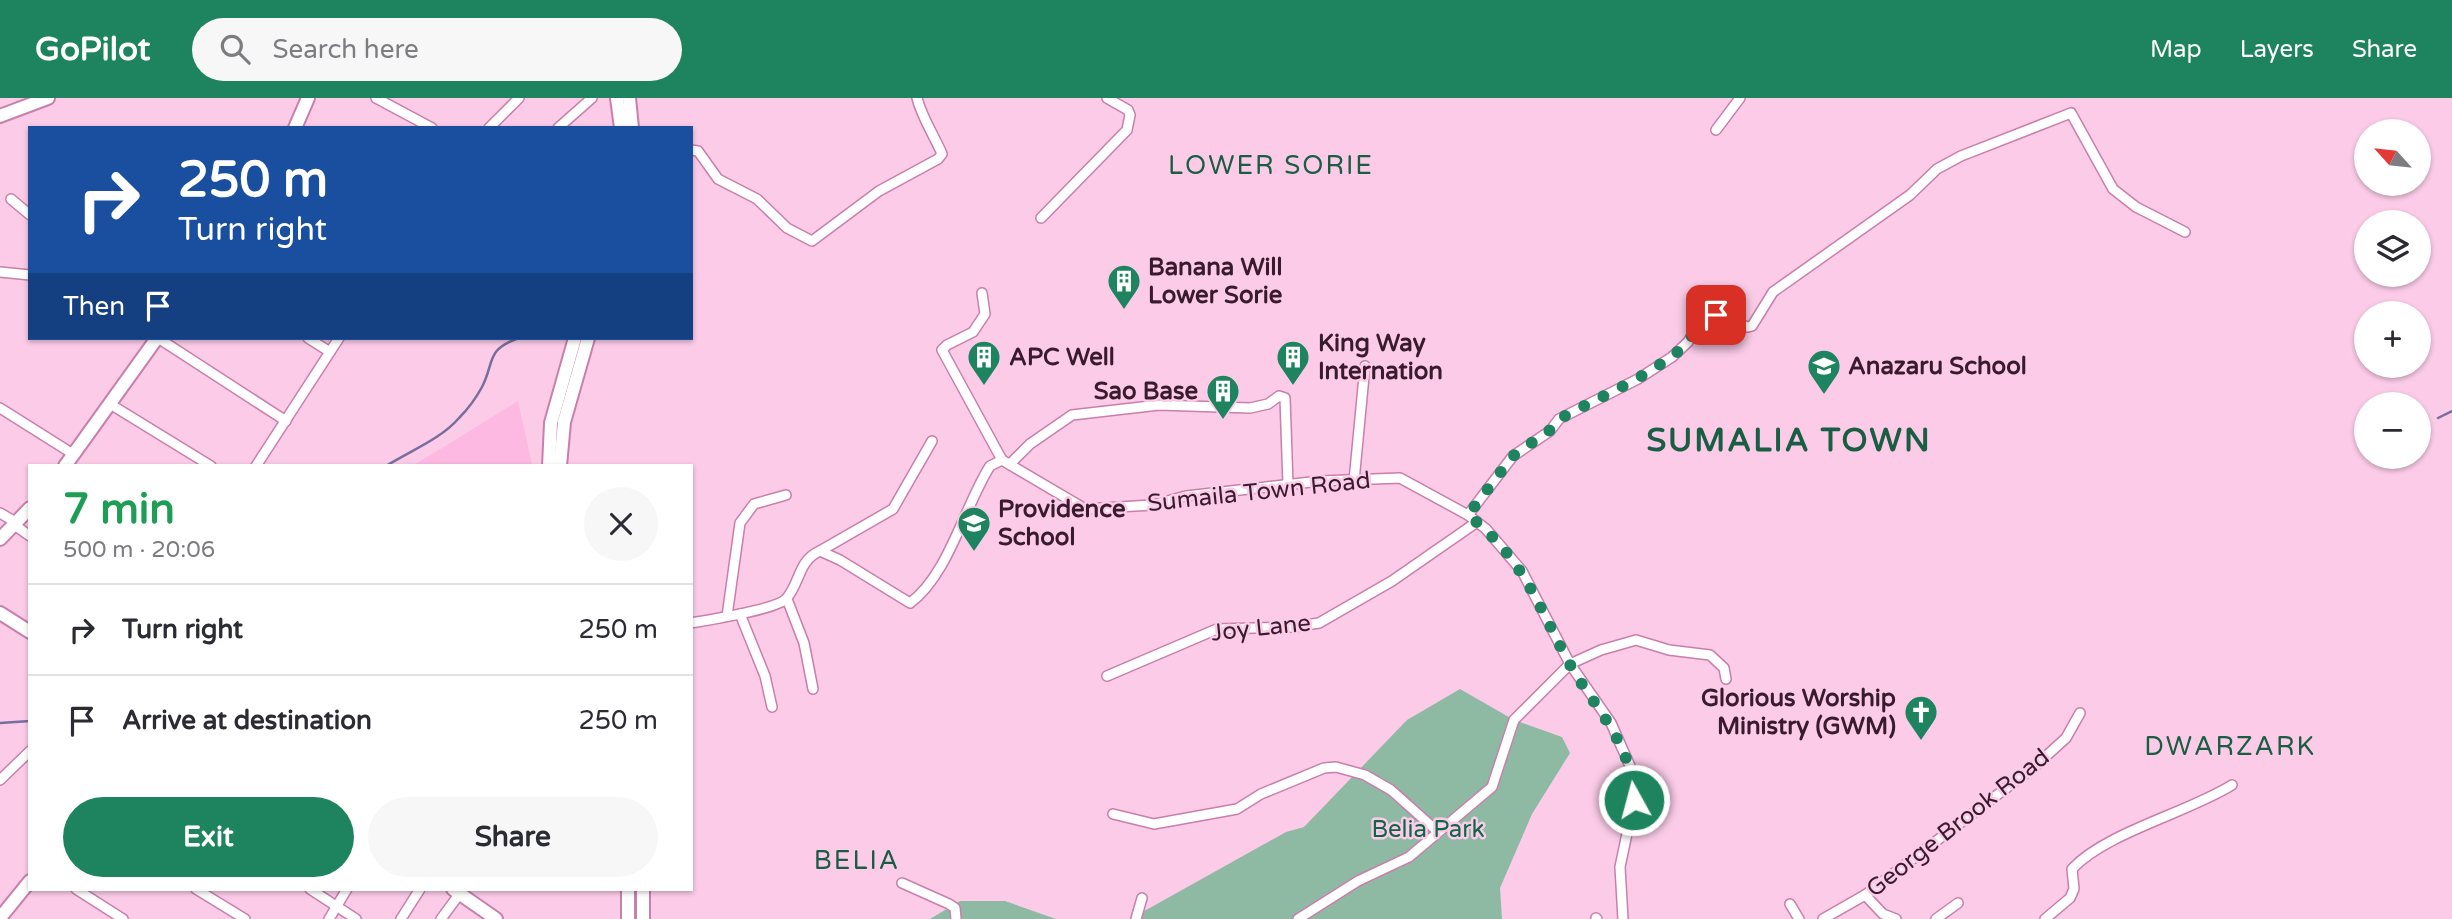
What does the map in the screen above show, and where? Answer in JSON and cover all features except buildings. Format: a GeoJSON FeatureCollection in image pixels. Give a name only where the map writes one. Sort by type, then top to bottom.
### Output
{"type":"FeatureCollection","features":[{"type":"Feature","properties":{"kind":"main road"},"geometry":{"type":"LineString","coordinates":[[0,116],[48,98]]}},
{"type":"Feature","properties":{"kind":"main road"},"geometry":{"type":"LineString","coordinates":[[296,126],[308,98]]}},
{"type":"Feature","properties":{"kind":"main road"},"geometry":{"type":"LineString","coordinates":[[617,98],[621,126]]}},
{"type":"Feature","properties":{"kind":"main road"},"geometry":{"type":"LineString","coordinates":[[629,98],[632,126]]}},
{"type":"Feature","properties":{"kind":"main road"},"geometry":{"type":"LineString","coordinates":[[66,464],[157,340]]}},
{"type":"Feature","properties":{"kind":"main road"},"geometry":{"type":"LineString","coordinates":[[549,464],[551,423],[574,340]]}},
{"type":"Feature","properties":{"kind":"main road"},"geometry":{"type":"LineString","coordinates":[[560,464],[564,422],[587,340]]}},
{"type":"Feature","properties":{"kind":"main road"},"geometry":{"type":"LineString","coordinates":[[0,539],[28,510]]}},
{"type":"Feature","properties":{"kind":"main road"},"geometry":{"type":"LineString","coordinates":[[0,613],[28,631]]}},
{"type":"Feature","properties":{"kind":"main road"},"geometry":{"type":"LineString","coordinates":[[0,919],[28,884]]}},
{"type":"Feature","properties":{"kind":"main road"},"geometry":{"type":"LineString","coordinates":[[458,891],[490,917]]}},
{"type":"Feature","properties":{"kind":"main road"},"geometry":{"type":"LineString","coordinates":[[628,891],[628,919]]}},
{"type":"Feature","properties":{"kind":"main road"},"geometry":{"type":"LineString","coordinates":[[643,891],[643,919]]}},
{"type":"Feature","properties":{"kind":"street"},"geometry":{"type":"LineString","coordinates":[[376,98],[428,126]]}},
{"type":"Feature","properties":{"kind":"street"},"geometry":{"type":"LineString","coordinates":[[491,126],[519,98]]}},
{"type":"Feature","properties":{"kind":"street"},"geometry":{"type":"LineString","coordinates":[[560,126],[592,98]]}},
{"type":"Feature","properties":{"kind":"street"},"geometry":{"type":"LineString","coordinates":[[693,150],[698,150],[718,179],[757,199],[796,235],[812,241],[878,191],[933,164],[942,154],[934,131],[920,112],[917,98]]}},
{"type":"Feature","properties":{"kind":"street"},"geometry":{"type":"LineString","coordinates":[[1041,218],[1126,130],[1130,115],[1128,110],[1107,98]]}},
{"type":"Feature","properties":{"kind":"street"},"geometry":{"type":"LineString","coordinates":[[1716,130],[1740,98]]}},
{"type":"Feature","properties":{"kind":"street"},"geometry":{"type":"LineString","coordinates":[[1468,515],[1513,456],[1550,430],[1559,419],[1637,379],[1672,357],[1688,342],[1703,317],[1709,314],[1752,326],[1773,292],[1910,195],[1937,169],[1973,151],[2071,113],[2113,189],[2136,207],[2185,232]]}},
{"type":"Feature","properties":{"kind":"street"},"geometry":{"type":"LineString","coordinates":[[12,198],[28,213]]}},
{"type":"Feature","properties":{"kind":"street"},"geometry":{"type":"LineString","coordinates":[[0,272],[28,275]]}},
{"type":"Feature","properties":{"kind":"street"},"geometry":{"type":"LineString","coordinates":[[982,293],[985,314],[973,332],[942,350],[1006,462]]}},
{"type":"Feature","properties":{"kind":"street"},"geometry":{"type":"LineString","coordinates":[[161,340],[286,421]]}},
{"type":"Feature","properties":{"kind":"street"},"geometry":{"type":"LineString","coordinates":[[311,340],[330,352]]}},
{"type":"Feature","properties":{"kind":"street"},"geometry":{"type":"LineString","coordinates":[[257,464],[338,340]]}},
{"type":"Feature","properties":{"kind":"street"},"geometry":{"type":"LineString","coordinates":[[1354,481],[1365,366]]}},
{"type":"Feature","properties":{"kind":"street"},"geometry":{"type":"LineString","coordinates":[[820,551],[840,560],[910,603],[918,597],[943,561],[989,466],[1006,462],[1072,415],[1159,405],[1250,408],[1268,404],[1279,396],[1285,398],[1288,485]]}},
{"type":"Feature","properties":{"kind":"street"},"geometry":{"type":"LineString","coordinates":[[110,404],[208,464]]}},
{"type":"Feature","properties":{"kind":"street"},"geometry":{"type":"LineString","coordinates":[[0,408],[73,454]]}},
{"type":"Feature","properties":{"kind":"street"},"geometry":{"type":"LineString","coordinates":[[693,623],[740,614],[786,599],[807,559],[893,509],[932,441]]}},
{"type":"Feature","properties":{"kind":"street","name":"Sumaila Town Road"},"geometry":{"type":"LineString","coordinates":[[1006,462],[1069,503],[1085,509],[1152,505],[1186,496],[1288,485],[1400,478],[1468,515],[1522,571],[1570,664],[1611,723],[1630,766],[1634,800],[1620,867],[1623,919]]}},
{"type":"Feature","properties":{"kind":"street"},"geometry":{"type":"LineString","coordinates":[[727,616],[740,523],[754,503],[786,495]]}},
{"type":"Feature","properties":{"kind":"street"},"geometry":{"type":"LineString","coordinates":[[0,513],[28,534]]}},
{"type":"Feature","properties":{"kind":"street","name":"Joy Lane"},"geometry":{"type":"LineString","coordinates":[[1107,676],[1217,629],[1293,628],[1319,623],[1392,580],[1477,522]]}},
{"type":"Feature","properties":{"kind":"street"},"geometry":{"type":"LineString","coordinates":[[786,599],[804,643],[813,689]]}},
{"type":"Feature","properties":{"kind":"street"},"geometry":{"type":"LineString","coordinates":[[740,614],[765,676],[772,708]]}},
{"type":"Feature","properties":{"kind":"street"},"geometry":{"type":"LineString","coordinates":[[1298,919],[1358,881],[1409,857],[1492,787],[1514,720],[1570,664],[1601,650],[1636,640],[1669,650],[1710,655],[1724,668],[1726,679]]}},
{"type":"Feature","properties":{"kind":"street","name":"George Brook Road"},"geometry":{"type":"LineString","coordinates":[[1823,919],[1866,895],[2060,745],[2080,713]]}},
{"type":"Feature","properties":{"kind":"street"},"geometry":{"type":"LineString","coordinates":[[0,780],[28,753]]}},
{"type":"Feature","properties":{"kind":"street"},"geometry":{"type":"LineString","coordinates":[[1113,814],[1154,824],[1237,809],[1261,794],[1324,768],[1336,767],[1365,775],[1391,790],[1437,831]]}},
{"type":"Feature","properties":{"kind":"street"},"geometry":{"type":"LineString","coordinates":[[2045,919],[2070,898],[2074,889],[2072,869],[2094,852],[2205,801],[2232,785]]}},
{"type":"Feature","properties":{"kind":"street"},"geometry":{"type":"LineString","coordinates":[[902,883],[949,904],[955,908],[957,919]]}},
{"type":"Feature","properties":{"kind":"street"},"geometry":{"type":"LineString","coordinates":[[79,891],[124,919]]}},
{"type":"Feature","properties":{"kind":"street"},"geometry":{"type":"LineString","coordinates":[[199,891],[245,919]]}},
{"type":"Feature","properties":{"kind":"street"},"geometry":{"type":"LineString","coordinates":[[313,891],[356,919]]}},
{"type":"Feature","properties":{"kind":"street"},"geometry":{"type":"LineString","coordinates":[[329,919],[346,891]]}},
{"type":"Feature","properties":{"kind":"street"},"geometry":{"type":"LineString","coordinates":[[401,919],[419,891]]}},
{"type":"Feature","properties":{"kind":"street"},"geometry":{"type":"LineString","coordinates":[[441,919],[456,891]]}},
{"type":"Feature","properties":{"kind":"street"},"geometry":{"type":"LineString","coordinates":[[1866,895],[1883,914],[1896,919]]}},
{"type":"Feature","properties":{"kind":"street"},"geometry":{"type":"LineString","coordinates":[[1136,919],[1142,898]]}},
{"type":"Feature","properties":{"kind":"street"},"geometry":{"type":"LineString","coordinates":[[1936,919],[1958,903]]}},
{"type":"Feature","properties":{"kind":"street"},"geometry":{"type":"LineString","coordinates":[[1790,904],[1798,919]]}},
{"type":"Feature","properties":{"kind":"shaded area"},"geometry":{"type":"Polygon","coordinates":[[[518,401],[532,464],[415,464],[518,401]]]}},
{"type":"Feature","properties":{"kind":"green space","name":"Belia Park"},"geometry":{"type":"Polygon","coordinates":[[[1460,689],[1514,720],[1562,737],[1570,753],[1532,814],[1500,888],[1502,919],[1130,919],[1286,832],[1304,827],[1407,720],[1460,689]]]}},
{"type":"Feature","properties":{"kind":"green space"},"geometry":{"type":"Polygon","coordinates":[[[960,901],[1005,901],[1056,919],[930,919],[960,901]]]}},
{"type":"Feature","properties":{"kind":"waterway"},"geometry":{"type":"LineString","coordinates":[[389,464],[452,425],[480,391],[496,352],[515,340]]}},
{"type":"Feature","properties":{"kind":"waterway"},"geometry":{"type":"LineString","coordinates":[[2438,418],[2452,411]]}},
{"type":"Feature","properties":{"kind":"waterway"},"geometry":{"type":"LineString","coordinates":[[0,723],[28,721]]}},
{"type":"Feature","properties":{"kind":"place","name":"Banana Will Lower Sorie"},"geometry":{"type":"Point","coordinates":[1124,311]}},
{"type":"Feature","properties":{"kind":"place","name":"APC Well"},"geometry":{"type":"Point","coordinates":[984,387]}},
{"type":"Feature","properties":{"kind":"place","name":"King Way Internation"},"geometry":{"type":"Point","coordinates":[1293,387]}},
{"type":"Feature","properties":{"kind":"place","name":"Anazaru School"},"geometry":{"type":"Point","coordinates":[1824,396]}},
{"type":"Feature","properties":{"kind":"place","name":"Sao Base"},"geometry":{"type":"Point","coordinates":[1223,421]}},
{"type":"Feature","properties":{"kind":"place","name":"Providence School"},"geometry":{"type":"Point","coordinates":[974,553]}},
{"type":"Feature","properties":{"kind":"place","name":"Glorious Worship Ministry (GWM)"},"geometry":{"type":"Point","coordinates":[1921,742]}},
{"type":"Feature","properties":{"kind":"district","name":"LOWER SORIE"},"geometry":{"type":"Point","coordinates":[1271,165]}},
{"type":"Feature","properties":{"kind":"district","name":"SUMALIA TOWN"},"geometry":{"type":"Point","coordinates":[1789,441]}},
{"type":"Feature","properties":{"kind":"district","name":"DWARZARK"},"geometry":{"type":"Point","coordinates":[2230,746]}},
{"type":"Feature","properties":{"kind":"district","name":"BELIA"},"geometry":{"type":"Point","coordinates":[857,860]}},
{"type":"Feature","properties":{"kind":"route"},"geometry":{"type":"LineString","coordinates":[[1634,800],[1630,766],[1611,723],[1570,664],[1540,600],[1503,547],[1468,515],[1513,456],[1550,430],[1559,419],[1622,388],[1672,357],[1688,342],[1703,317],[1716,315]]}}]}
